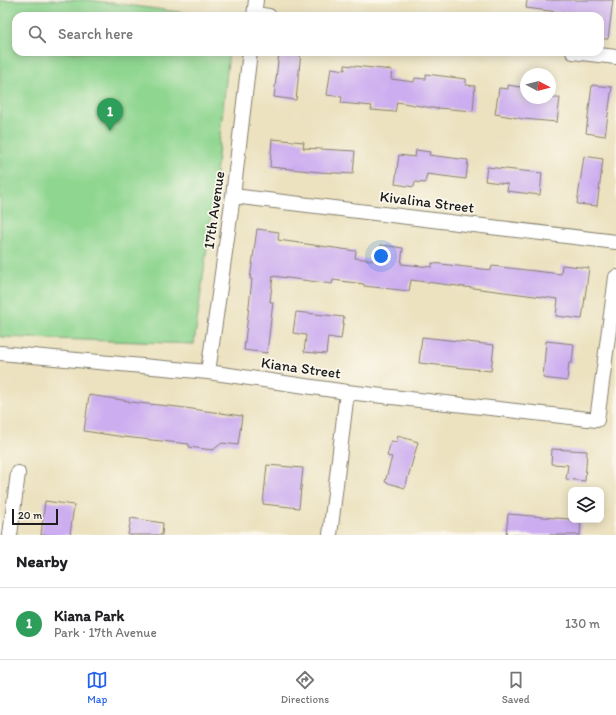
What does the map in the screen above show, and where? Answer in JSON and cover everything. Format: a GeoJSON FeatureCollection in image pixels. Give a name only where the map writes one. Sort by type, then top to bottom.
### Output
{"type":"FeatureCollection","features":[{"type":"Feature","properties":{"kind":"street"},"geometry":{"type":"LineString","coordinates":[[254,12],[256,0]]}},
{"type":"Feature","properties":{"kind":"street","name":"17th Avenue"},"geometry":{"type":"LineString","coordinates":[[208,372],[233,196],[250,56]]}},
{"type":"Feature","properties":{"kind":"street"},"geometry":{"type":"LineString","coordinates":[[604,56],[616,57]]}},
{"type":"Feature","properties":{"kind":"street","name":"Kivalina Street"},"geometry":{"type":"LineString","coordinates":[[233,196],[616,242]]}},
{"type":"Feature","properties":{"kind":"street","name":"Kiana Street"},"geometry":{"type":"LineString","coordinates":[[0,353],[208,372],[347,392],[597,420],[616,277]]}},
{"type":"Feature","properties":{"kind":"street"},"geometry":{"type":"LineString","coordinates":[[330,535],[347,392]]}},
{"type":"Feature","properties":{"kind":"street"},"geometry":{"type":"LineString","coordinates":[[10,535],[18,473]]}},
{"type":"Feature","properties":{"kind":"green space"},"geometry":{"type":"Polygon","coordinates":[[[0,0],[89,0],[180,12],[12,12],[12,56],[229,56],[212,211],[194,344],[0,337],[0,0]]]}},
{"type":"Feature","properties":{"kind":"building"},"geometry":{"type":"Polygon","coordinates":[[[527,0],[613,0],[608,39],[604,39],[604,12],[557,12],[526,8],[527,0]]]}},
{"type":"Feature","properties":{"kind":"building"},"geometry":{"type":"Polygon","coordinates":[[[279,56],[301,56],[296,100],[274,97],[279,56]]]}},
{"type":"Feature","properties":{"kind":"building"},"geometry":{"type":"Polygon","coordinates":[[[345,65],[392,70],[391,79],[414,82],[415,78],[426,79],[426,74],[466,79],[466,85],[475,86],[473,111],[438,109],[397,102],[395,112],[371,110],[372,106],[341,103],[342,97],[327,95],[331,68],[345,70],[345,65]]]}},
{"type":"Feature","properties":{"kind":"building"},"geometry":{"type":"Polygon","coordinates":[[[508,85],[520,87],[520,104],[556,104],[556,98],[560,98],[557,122],[523,119],[495,114],[499,88],[508,89],[508,85]]]}},
{"type":"Feature","properties":{"kind":"building"},"geometry":{"type":"Polygon","coordinates":[[[592,85],[612,87],[605,136],[586,133],[592,85]]]}},
{"type":"Feature","properties":{"kind":"building"},"geometry":{"type":"Polygon","coordinates":[[[272,139],[304,142],[303,148],[355,151],[353,174],[270,167],[272,139]]]}},
{"type":"Feature","properties":{"kind":"building"},"geometry":{"type":"Polygon","coordinates":[[[416,150],[430,152],[429,155],[468,160],[466,179],[427,174],[425,183],[415,182],[414,187],[395,184],[399,155],[415,157],[416,150]]]}},
{"type":"Feature","properties":{"kind":"building"},"geometry":{"type":"Polygon","coordinates":[[[584,156],[603,159],[597,206],[577,204],[584,156]]]}},
{"type":"Feature","properties":{"kind":"building"},"geometry":{"type":"Polygon","coordinates":[[[487,167],[542,173],[540,195],[507,191],[508,184],[485,181],[487,167]]]}},
{"type":"Feature","properties":{"kind":"building"},"geometry":{"type":"Polygon","coordinates":[[[257,229],[279,232],[278,240],[356,251],[355,258],[380,261],[381,245],[403,248],[401,264],[432,267],[432,263],[491,270],[492,266],[561,274],[562,265],[589,268],[582,319],[556,316],[558,299],[411,280],[409,291],[364,286],[364,284],[333,280],[332,284],[273,276],[270,302],[273,302],[267,353],[244,350],[252,279],[250,279],[257,229]]]}},
{"type":"Feature","properties":{"kind":"building"},"geometry":{"type":"Polygon","coordinates":[[[296,312],[344,317],[341,339],[328,337],[326,354],[304,352],[306,335],[293,333],[296,312]]]}},
{"type":"Feature","properties":{"kind":"building"},"geometry":{"type":"Polygon","coordinates":[[[422,337],[494,345],[491,371],[419,363],[422,337]]]}},
{"type":"Feature","properties":{"kind":"building"},"geometry":{"type":"Polygon","coordinates":[[[546,341],[574,344],[572,363],[569,363],[567,381],[543,378],[546,341]]]}},
{"type":"Feature","properties":{"kind":"building"},"geometry":{"type":"Polygon","coordinates":[[[89,395],[129,402],[242,416],[238,445],[222,443],[213,450],[189,447],[189,444],[84,431],[89,395]]]}},
{"type":"Feature","properties":{"kind":"building"},"geometry":{"type":"Polygon","coordinates":[[[398,436],[418,442],[405,488],[385,482],[392,457],[387,456],[391,441],[396,442],[398,436]]]}},
{"type":"Feature","properties":{"kind":"building"},"geometry":{"type":"Polygon","coordinates":[[[552,449],[587,451],[585,481],[566,479],[568,465],[551,464],[552,449]]]}},
{"type":"Feature","properties":{"kind":"building"},"geometry":{"type":"Polygon","coordinates":[[[267,465],[303,468],[299,508],[263,504],[267,465]]]}},
{"type":"Feature","properties":{"kind":"building"},"geometry":{"type":"Polygon","coordinates":[[[45,501],[74,505],[70,535],[41,535],[45,501]]]}},
{"type":"Feature","properties":{"kind":"building"},"geometry":{"type":"Polygon","coordinates":[[[508,514],[568,519],[568,523],[581,523],[580,535],[506,535],[508,514]]]}},
{"type":"Feature","properties":{"kind":"building"},"geometry":{"type":"Polygon","coordinates":[[[131,518],[163,523],[162,535],[128,535],[131,518]]]}},
{"type":"Feature","properties":{"kind":"place","name":"Kiana Park"},"geometry":{"type":"Point","coordinates":[110,131]}}]}
